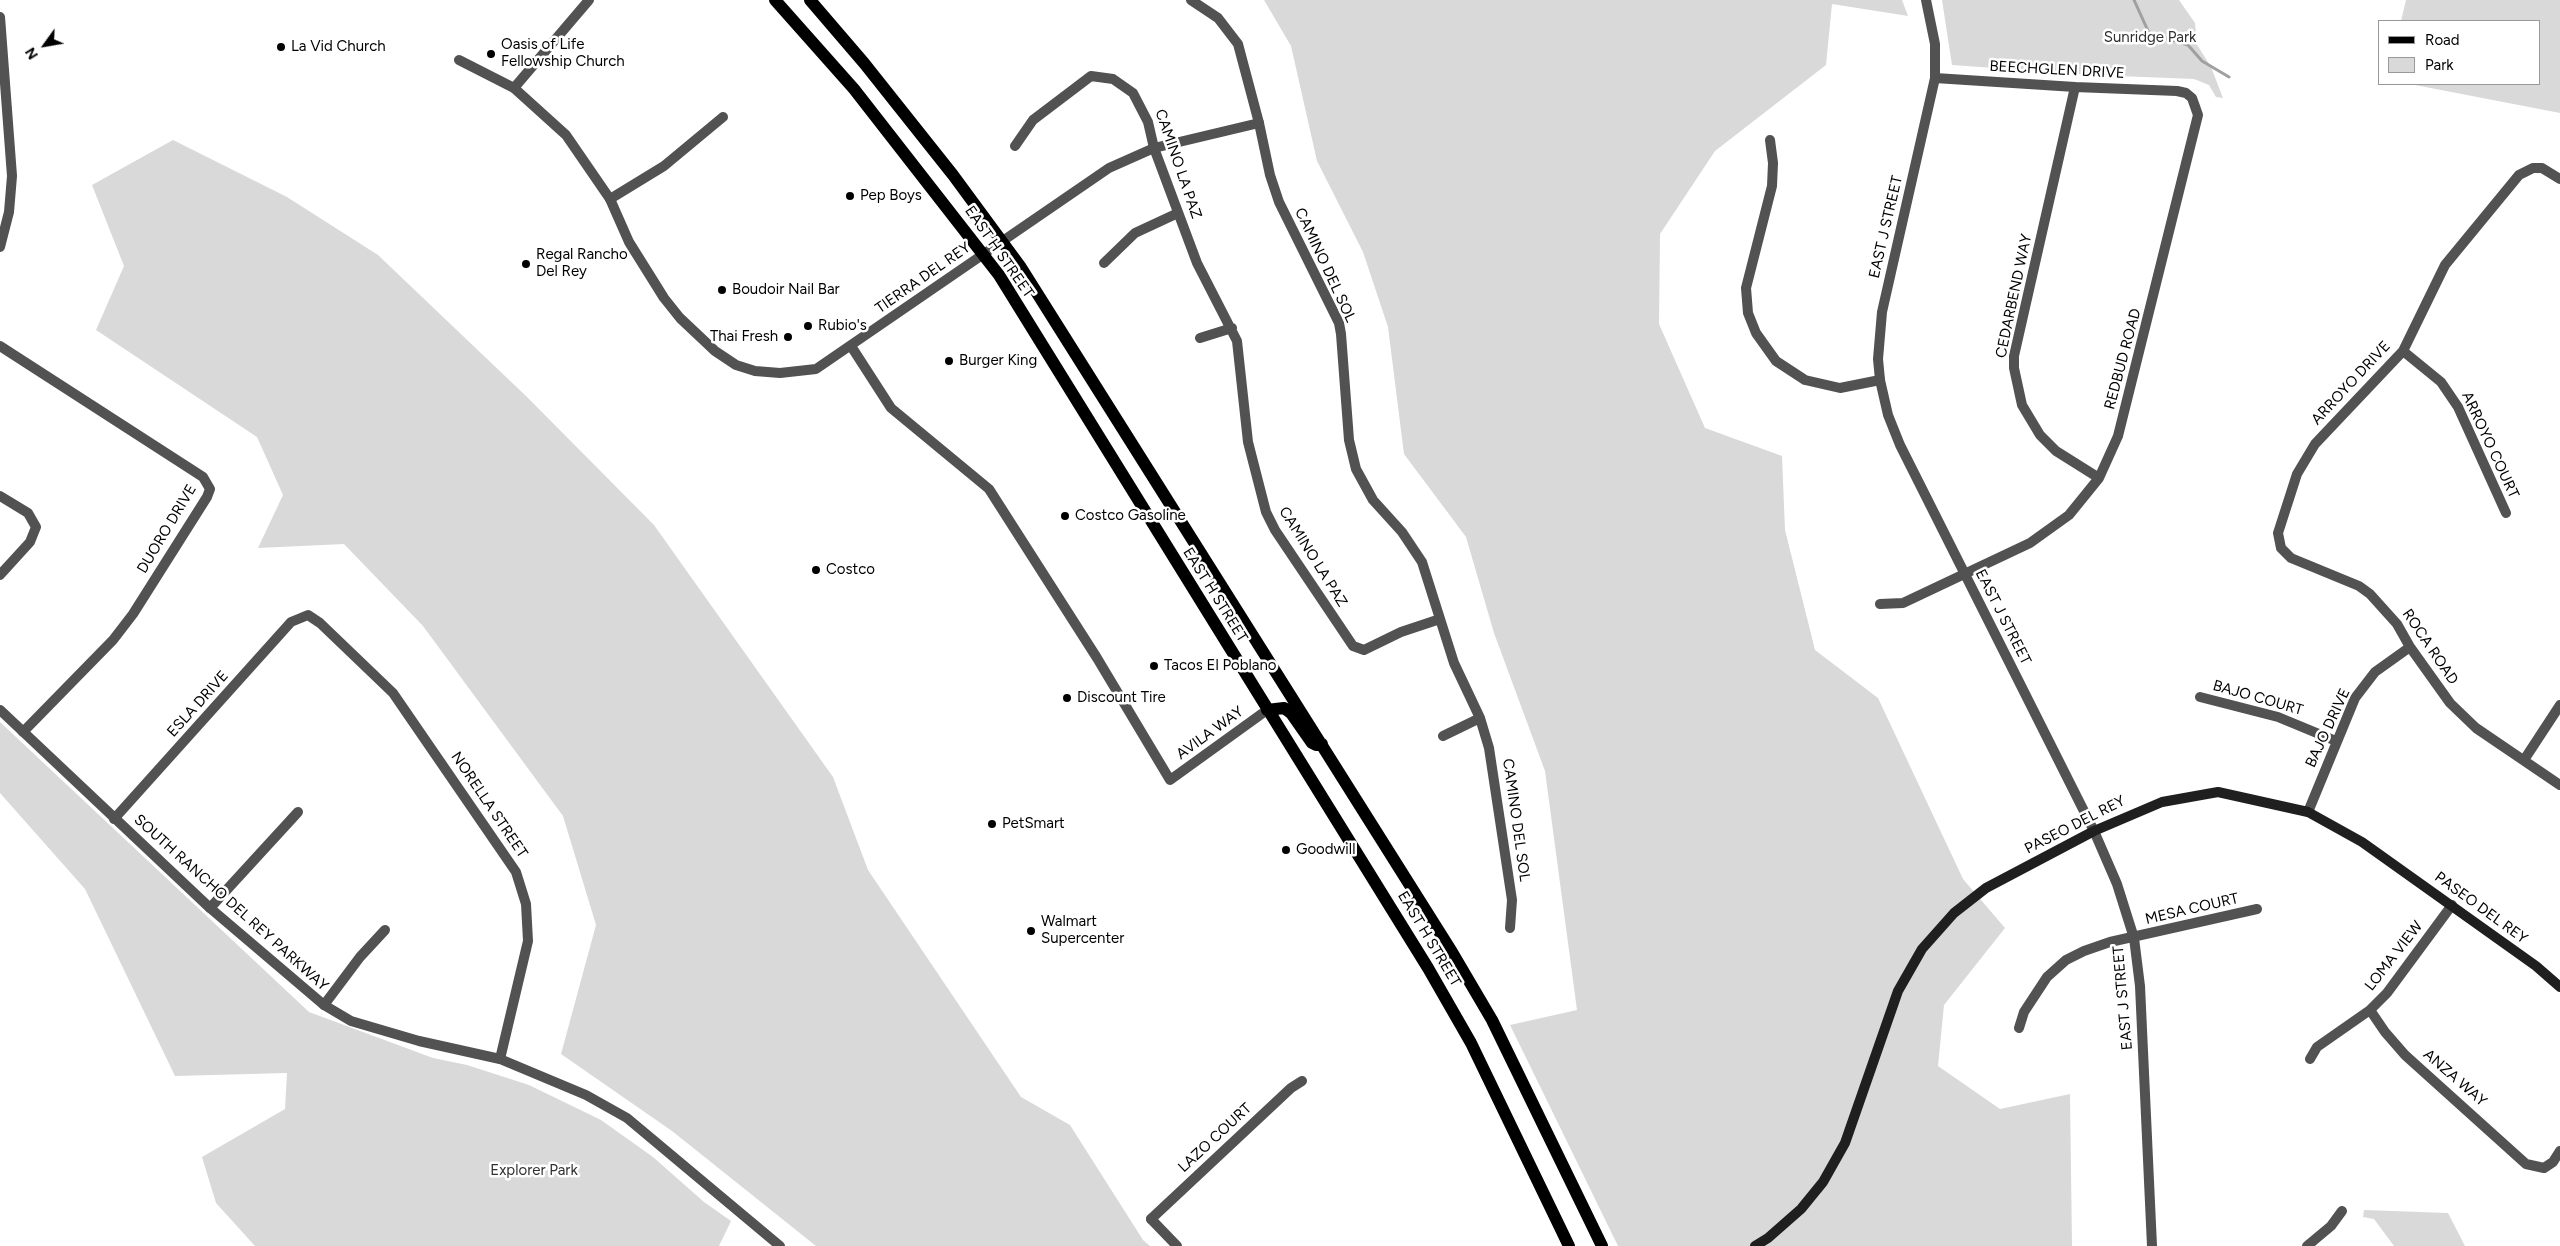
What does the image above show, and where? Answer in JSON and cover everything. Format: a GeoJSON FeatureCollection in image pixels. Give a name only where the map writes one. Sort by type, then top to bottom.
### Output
{"type":"FeatureCollection","features":[{"type":"Feature","properties":{"kind":"main road","name":"EAST H STREET"},"geometry":{"type":"LineString","coordinates":[[775,0],[854,89],[984,254],[1428,968],[1471,1043],[1569,1246]]}},
{"type":"Feature","properties":{"kind":"main road","name":"EAST H STREET"},"geometry":{"type":"LineString","coordinates":[[810,0],[864,63],[1002,240],[1452,952],[1492,1020],[1602,1246]]}},
{"type":"Feature","properties":{"kind":"main road"},"geometry":{"type":"LineString","coordinates":[[1267,710],[1284,708],[1291,713],[1312,743],[1316,746],[1322,744]]}},
{"type":"Feature","properties":{"kind":"main road","name":"PASEO DEL REY"},"geometry":{"type":"LineString","coordinates":[[1755,1246],[1768,1238],[1801,1209],[1823,1182],[1846,1143],[1898,992],[1922,949],[1954,913],[1986,888],[2094,831],[2162,802],[2218,792],[2308,812],[2362,842],[2536,966],[2560,987]]}},
{"type":"Feature","properties":{"kind":"street"},"geometry":{"type":"LineString","coordinates":[[514,88],[589,0]]}},
{"type":"Feature","properties":{"kind":"street","name":"CAMINO DEL SOL"},"geometry":{"type":"LineString","coordinates":[[1191,0],[1218,18],[1238,44],[1259,123],[1269,171],[1279,202],[1339,323],[1342,334],[1348,440],[1352,459],[1373,500],[1401,532],[1422,562],[1454,663],[1480,718],[1492,758],[1512,900],[1510,928]]}},
{"type":"Feature","properties":{"kind":"street","name":"EAST J STREET"},"geometry":{"type":"LineString","coordinates":[[1926,0],[1934,44],[1936,78],[1882,312],[1878,359],[1880,380],[1888,414],[1900,445],[2094,831],[2117,884],[2134,938],[2140,986],[2152,1246]]}},
{"type":"Feature","properties":{"kind":"street"},"geometry":{"type":"LineString","coordinates":[[0,17],[12,176],[9,212],[0,247]]}},
{"type":"Feature","properties":{"kind":"street","name":"TIERRA DEL REY"},"geometry":{"type":"LineString","coordinates":[[459,60],[514,88],[566,135],[610,199],[629,242],[664,298],[680,318],[714,351],[736,364],[755,371],[780,373],[816,369],[1109,168],[1154,148],[1259,123]]}},
{"type":"Feature","properties":{"kind":"street","name":"CAMINO LA PAZ"},"geometry":{"type":"LineString","coordinates":[[1015,146],[1033,120],[1091,76],[1120,82],[1133,93],[1148,122],[1154,148],[1198,263],[1232,328],[1240,355],[1248,442],[1266,512],[1278,534],[1353,646],[1364,650],[1401,632],[1440,619]]}},
{"type":"Feature","properties":{"kind":"street","name":"BEECHGLEN DRIVE"},"geometry":{"type":"LineString","coordinates":[[1936,78],[2177,91]]}},
{"type":"Feature","properties":{"kind":"street","name":"CEDARBEND WAY"},"geometry":{"type":"LineString","coordinates":[[2075,87],[2014,356],[2014,368],[2022,406],[2040,435],[2056,451],[2099,478]]}},
{"type":"Feature","properties":{"kind":"street","name":"REDBUD ROAD"},"geometry":{"type":"LineString","coordinates":[[1880,604],[1903,603],[2000,558],[2051,529],[2069,515],[2099,478],[2118,436],[2198,116],[2192,98],[2186,93],[2177,91]]}},
{"type":"Feature","properties":{"kind":"street"},"geometry":{"type":"LineString","coordinates":[[610,199],[664,166],[723,118]]}},
{"type":"Feature","properties":{"kind":"street"},"geometry":{"type":"LineString","coordinates":[[1770,140],[1773,163],[1772,186],[1746,288],[1748,313],[1756,333],[1776,361],[1805,380],[1840,388],[1880,380]]}},
{"type":"Feature","properties":{"kind":"street","name":"ARROYO DRIVE"},"geometry":{"type":"LineString","coordinates":[[2278,533],[2297,474],[2315,444],[2403,350],[2445,265],[2518,175],[2533,168],[2542,168],[2560,179]]}},
{"type":"Feature","properties":{"kind":"street"},"geometry":{"type":"LineString","coordinates":[[1104,263],[1135,233],[1178,213]]}},
{"type":"Feature","properties":{"kind":"street"},"geometry":{"type":"LineString","coordinates":[[1200,338],[1232,328]]}},
{"type":"Feature","properties":{"kind":"street","name":"DUORO DRIVE"},"geometry":{"type":"LineString","coordinates":[[0,346],[204,477],[210,489],[208,497],[133,614],[113,640],[23,732]]}},
{"type":"Feature","properties":{"kind":"street","name":"AVILA WAY"},"geometry":{"type":"LineString","coordinates":[[851,346],[891,408],[989,489],[1096,658],[1170,780],[1267,710]]}},
{"type":"Feature","properties":{"kind":"street","name":"ARROYO COURT"},"geometry":{"type":"LineString","coordinates":[[2403,350],[2441,382],[2458,407],[2506,513]]}},
{"type":"Feature","properties":{"kind":"street"},"geometry":{"type":"LineString","coordinates":[[0,496],[28,513],[36,527],[30,542],[0,575]]}},
{"type":"Feature","properties":{"kind":"street","name":"ROCA ROAD"},"geometry":{"type":"LineString","coordinates":[[2278,533],[2281,548],[2291,558],[2360,586],[2370,594],[2389,613],[2410,647],[2450,703],[2476,728],[2560,785]]}},
{"type":"Feature","properties":{"kind":"street","name":"ESLA DRIVE"},"geometry":{"type":"LineString","coordinates":[[114,819],[291,622],[308,615]]}},
{"type":"Feature","properties":{"kind":"street","name":"NORELLA STREET"},"geometry":{"type":"LineString","coordinates":[[308,615],[327,628],[393,694],[511,862],[518,877],[526,904],[528,941],[500,1058]]}},
{"type":"Feature","properties":{"kind":"street","name":"BAJO DRIVE"},"geometry":{"type":"LineString","coordinates":[[2308,812],[2336,741],[2356,698],[2375,672],[2410,647]]}},
{"type":"Feature","properties":{"kind":"street","name":"BAJO COURT"},"geometry":{"type":"LineString","coordinates":[[2200,697],[2278,717],[2336,741]]}},
{"type":"Feature","properties":{"kind":"street"},"geometry":{"type":"LineString","coordinates":[[2524,760],[2560,705]]}},
{"type":"Feature","properties":{"kind":"street","name":"SOUTH RANCHO DEL REY PARKWAY"},"geometry":{"type":"LineString","coordinates":[[0,710],[210,908],[324,1005],[350,1021],[419,1041],[500,1058],[586,1095],[627,1118],[780,1246]]}},
{"type":"Feature","properties":{"kind":"street"},"geometry":{"type":"LineString","coordinates":[[1443,736],[1480,718]]}},
{"type":"Feature","properties":{"kind":"street"},"geometry":{"type":"LineString","coordinates":[[210,908],[298,812]]}},
{"type":"Feature","properties":{"kind":"street","name":"LOMA VIEW"},"geometry":{"type":"LineString","coordinates":[[2310,1059],[2317,1047],[2370,1010],[2387,993],[2452,905]]}},
{"type":"Feature","properties":{"kind":"street","name":"MESA COURT"},"geometry":{"type":"LineString","coordinates":[[2019,1028],[2024,1012],[2036,992],[2047,977],[2066,960],[2101,945],[2258,909]]}},
{"type":"Feature","properties":{"kind":"street"},"geometry":{"type":"LineString","coordinates":[[324,1005],[360,956],[385,930]]}},
{"type":"Feature","properties":{"kind":"street","name":"ANZA WAY"},"geometry":{"type":"LineString","coordinates":[[2370,1010],[2385,1032],[2405,1054],[2505,1142],[2526,1164],[2544,1168],[2553,1162],[2560,1151]]}},
{"type":"Feature","properties":{"kind":"street","name":"LAZO COURT"},"geometry":{"type":"LineString","coordinates":[[1177,1246],[1151,1219],[1291,1088],[1302,1081]]}},
{"type":"Feature","properties":{"kind":"street"},"geometry":{"type":"LineString","coordinates":[[2307,1246],[2331,1226],[2342,1211]]}},
{"type":"Feature","properties":{"kind":"green space"},"geometry":{"type":"Polygon","coordinates":[[[1264,0],[1902,0],[1908,16],[1832,4],[1826,65],[1715,151],[1660,234],[1659,324],[1705,428],[1782,456],[1785,530],[1815,650],[1878,698],[1963,879],[2005,928],[1944,1005],[1938,1066],[2000,1109],[2070,1094],[2072,1246],[1618,1246],[1510,1025],[1577,1010],[1545,771],[1494,633],[1466,537],[1404,454],[1388,327],[1363,252],[1317,161],[1291,46],[1264,0]]]}},
{"type":"Feature","properties":{"kind":"green space","name":"Sunridge Park"},"geometry":{"type":"Polygon","coordinates":[[[1942,0],[2179,0],[2195,23],[2196,33],[2191,35],[2211,67],[2223,98],[2216,97],[2209,85],[2194,79],[2093,75],[1952,65],[1942,0]]]}},
{"type":"Feature","properties":{"kind":"green space"},"geometry":{"type":"Polygon","coordinates":[[[2406,0],[2560,0],[2560,113],[2415,85],[2540,85],[2540,20],[2401,20],[2406,0]]]}},
{"type":"Feature","properties":{"kind":"green space"},"geometry":{"type":"Polygon","coordinates":[[[173,140],[287,197],[378,255],[527,397],[654,525],[833,777],[868,870],[1021,1097],[1070,1125],[1143,1240],[1150,1246],[816,1246],[672,1131],[561,1054],[596,925],[563,816],[423,626],[344,544],[258,548],[283,495],[257,437],[96,330],[124,266],[92,185],[173,140]]]}},
{"type":"Feature","properties":{"kind":"green space","name":"Explorer Park"},"geometry":{"type":"Polygon","coordinates":[[[0,722],[309,1012],[433,1058],[467,1065],[529,1085],[601,1120],[653,1157],[704,1202],[731,1221],[719,1246],[255,1246],[216,1203],[202,1157],[285,1109],[287,1073],[175,1076],[85,889],[0,793],[0,722]]]}},
{"type":"Feature","properties":{"kind":"green space"},"geometry":{"type":"Polygon","coordinates":[[[2364,1210],[2448,1213],[2465,1246],[2394,1246],[2374,1219],[2363,1217],[2364,1210]]]}},
{"type":"Feature","properties":{"kind":"waterway"},"geometry":{"type":"LineString","coordinates":[[2134,0],[2149,33],[2188,45],[2202,61],[2229,77]]}},
{"type":"Feature","properties":{"kind":"place","name":"La Vid Church"},"geometry":{"type":"Point","coordinates":[281,47]}},
{"type":"Feature","properties":{"kind":"place","name":"Oasis of Life Fellowship Church"},"geometry":{"type":"Point","coordinates":[491,54]}},
{"type":"Feature","properties":{"kind":"place","name":"Pep Boys"},"geometry":{"type":"Point","coordinates":[850,196]}},
{"type":"Feature","properties":{"kind":"place","name":"Regal Rancho Del Rey"},"geometry":{"type":"Point","coordinates":[526,264]}},
{"type":"Feature","properties":{"kind":"place","name":"Boudoir Nail Bar"},"geometry":{"type":"Point","coordinates":[722,290]}},
{"type":"Feature","properties":{"kind":"place","name":"Rubio's"},"geometry":{"type":"Point","coordinates":[808,326]}},
{"type":"Feature","properties":{"kind":"place","name":"Thai Fresh"},"geometry":{"type":"Point","coordinates":[788,337]}},
{"type":"Feature","properties":{"kind":"place","name":"Burger King"},"geometry":{"type":"Point","coordinates":[949,361]}},
{"type":"Feature","properties":{"kind":"place","name":"Costco Gasoline"},"geometry":{"type":"Point","coordinates":[1065,516]}},
{"type":"Feature","properties":{"kind":"place","name":"Costco"},"geometry":{"type":"Point","coordinates":[816,570]}},
{"type":"Feature","properties":{"kind":"place","name":"Tacos El Poblano"},"geometry":{"type":"Point","coordinates":[1154,666]}},
{"type":"Feature","properties":{"kind":"place","name":"Discount Tire"},"geometry":{"type":"Point","coordinates":[1067,698]}},
{"type":"Feature","properties":{"kind":"place","name":"PetSmart"},"geometry":{"type":"Point","coordinates":[992,824]}},
{"type":"Feature","properties":{"kind":"place","name":"Goodwill"},"geometry":{"type":"Point","coordinates":[1286,850]}},
{"type":"Feature","properties":{"kind":"place","name":"Walmart Supercenter"},"geometry":{"type":"Point","coordinates":[1031,931]}}]}
